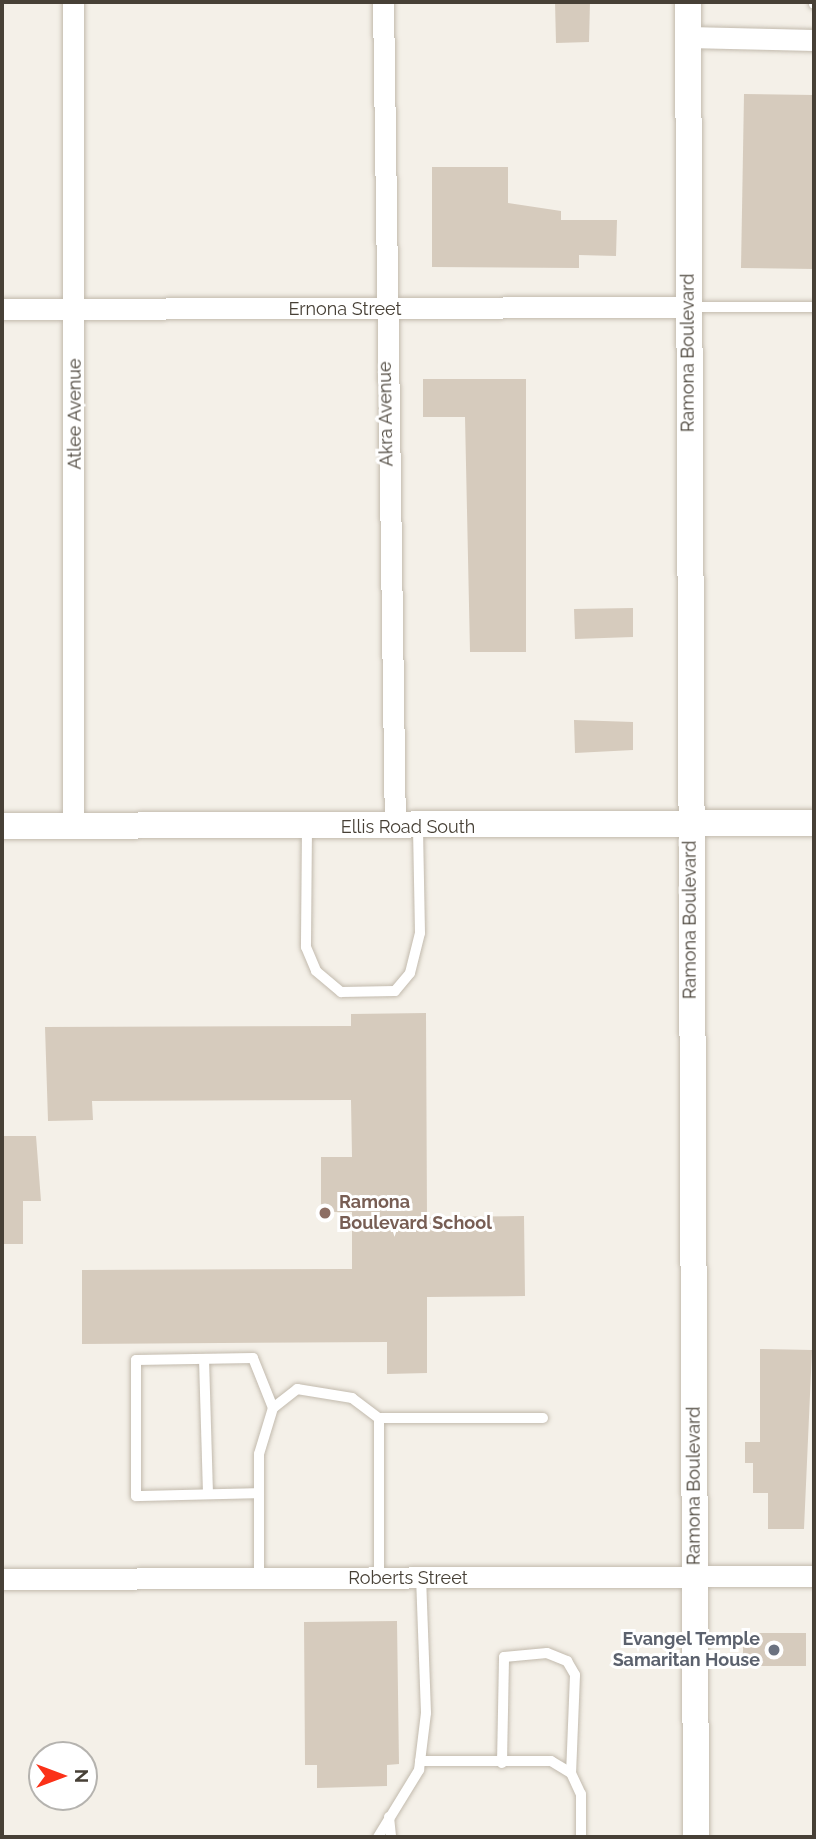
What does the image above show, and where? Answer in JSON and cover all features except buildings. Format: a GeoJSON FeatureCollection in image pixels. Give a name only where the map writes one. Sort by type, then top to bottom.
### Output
{"type":"FeatureCollection","features":[{"type":"Feature","properties":{"kind":"street","name":"Atlee Avenue"},"geometry":{"type":"LineString","coordinates":[[73,826],[74,2]]}},
{"type":"Feature","properties":{"kind":"street","name":"Akra Avenue"},"geometry":{"type":"LineString","coordinates":[[383,2],[384,309],[407,827]]}},
{"type":"Feature","properties":{"kind":"street","name":"Ramona Boulevard"},"geometry":{"type":"LineString","coordinates":[[688,2],[687,307],[696,1837]]}},
{"type":"Feature","properties":{"kind":"street"},"geometry":{"type":"LineString","coordinates":[[688,37],[814,40]]}},
{"type":"Feature","properties":{"kind":"street","name":"Ernona Street"},"geometry":{"type":"LineString","coordinates":[[2,309],[687,307]]}},
{"type":"Feature","properties":{"kind":"street","name":"Ellis Road South"},"geometry":{"type":"LineString","coordinates":[[2,826],[407,827],[814,823]]}},
{"type":"Feature","properties":{"kind":"street","name":"Roberts Street"},"geometry":{"type":"LineString","coordinates":[[2,1579],[814,1576]]}},
{"type":"Feature","properties":{"kind":"lane"},"geometry":{"type":"LineString","coordinates":[[687,307],[814,307]]}},
{"type":"Feature","properties":{"kind":"lane"},"geometry":{"type":"LineString","coordinates":[[307,827],[306,947],[316,971],[341,992],[395,991],[410,973],[420,933],[407,827]]}},
{"type":"Feature","properties":{"kind":"lane"},"geometry":{"type":"LineString","coordinates":[[259,1493],[136,1496],[136,1360],[253,1358],[273,1408]]}},
{"type":"Feature","properties":{"kind":"lane"},"geometry":{"type":"LineString","coordinates":[[204,1359],[208,1494]]}},
{"type":"Feature","properties":{"kind":"lane"},"geometry":{"type":"LineString","coordinates":[[259,1578],[259,1454],[273,1408],[297,1390],[352,1398],[379,1418],[543,1418]]}},
{"type":"Feature","properties":{"kind":"lane"},"geometry":{"type":"LineString","coordinates":[[379,1418],[379,1578]]}},
{"type":"Feature","properties":{"kind":"lane"},"geometry":{"type":"LineString","coordinates":[[378,1837],[420,1761],[426,1713],[421,1578]]}},
{"type":"Feature","properties":{"kind":"lane"},"geometry":{"type":"LineString","coordinates":[[502,1763],[504,1657],[547,1653],[567,1661],[575,1675],[572,1773],[581,1794],[581,1837]]}},
{"type":"Feature","properties":{"kind":"lane"},"geometry":{"type":"LineString","coordinates":[[420,1761],[551,1761],[572,1773]]}},
{"type":"Feature","properties":{"kind":"lane"},"geometry":{"type":"LineString","coordinates":[[389,1814],[390,1837]]}},
{"type":"Feature","properties":{"kind":"place","name":"Ramona Boulevard School"},"geometry":{"type":"Point","coordinates":[325,1213]}},
{"type":"Feature","properties":{"kind":"place","name":"Evangel Temple Samaritan House"},"geometry":{"type":"Point","coordinates":[774,1650]}}]}
